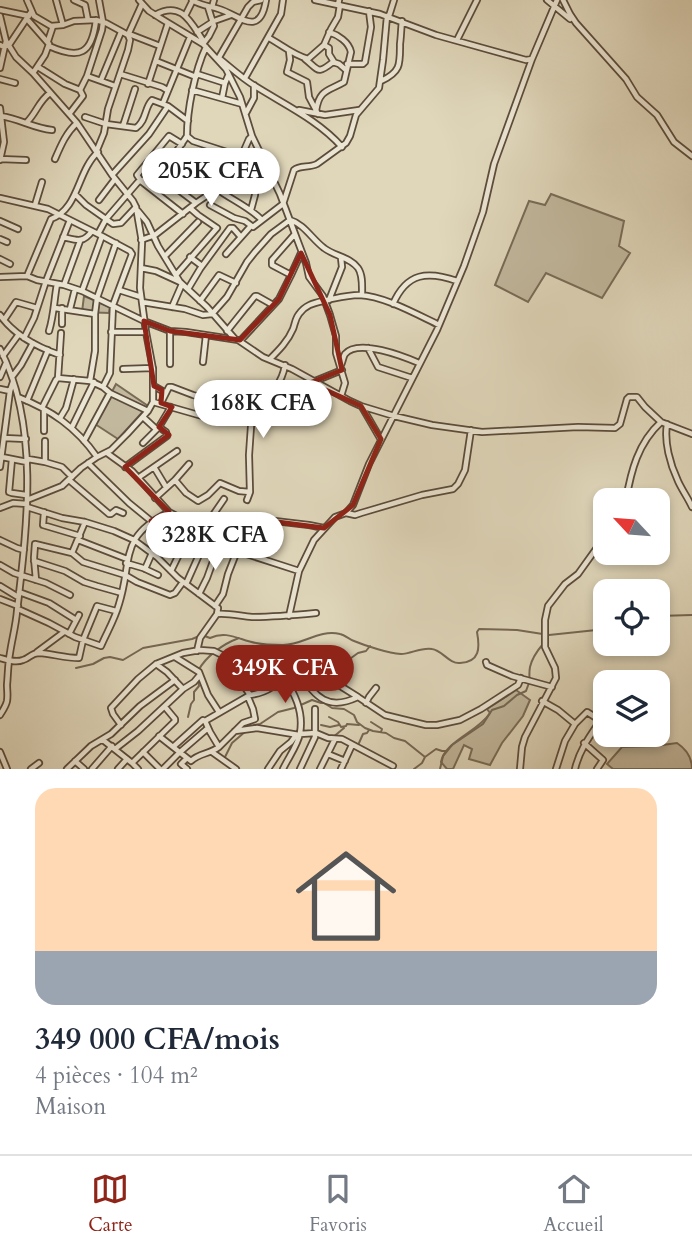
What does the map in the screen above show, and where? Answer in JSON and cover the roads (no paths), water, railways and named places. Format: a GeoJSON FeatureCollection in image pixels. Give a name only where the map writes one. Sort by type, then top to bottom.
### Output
{"type":"FeatureCollection","features":[{"type":"Feature","properties":{"kind":"street"},"geometry":{"type":"LineString","coordinates":[[27,0],[29,16],[48,43],[66,53],[82,52],[92,42],[96,20]]}},
{"type":"Feature","properties":{"kind":"street"},"geometry":{"type":"LineString","coordinates":[[56,0],[63,26]]}},
{"type":"Feature","properties":{"kind":"street"},"geometry":{"type":"LineString","coordinates":[[74,0],[85,5],[88,20]]}},
{"type":"Feature","properties":{"kind":"street"},"geometry":{"type":"LineString","coordinates":[[80,90],[102,30],[99,0]]}},
{"type":"Feature","properties":{"kind":"street"},"geometry":{"type":"LineString","coordinates":[[159,177],[187,136],[192,90],[204,44],[213,30],[210,7],[214,0]]}},
{"type":"Feature","properties":{"kind":"street"},"geometry":{"type":"LineString","coordinates":[[186,14],[194,1],[222,10],[240,20],[256,21],[265,9],[264,0],[250,4],[240,20],[218,59]]}},
{"type":"Feature","properties":{"kind":"street"},"geometry":{"type":"LineString","coordinates":[[245,78],[281,14],[283,0]]}},
{"type":"Feature","properties":{"kind":"street"},"geometry":{"type":"LineString","coordinates":[[315,0],[339,3],[388,16],[523,60],[532,59]]}},
{"type":"Feature","properties":{"kind":"street"},"geometry":{"type":"LineString","coordinates":[[226,254],[250,227],[253,228],[283,205],[294,170],[317,164],[342,147],[350,136],[360,110],[379,88],[388,16],[394,0]]}},
{"type":"Feature","properties":{"kind":"street"},"geometry":{"type":"LineString","coordinates":[[547,0],[555,3],[576,23],[626,79],[637,97],[657,116],[674,142],[692,156]]}},
{"type":"Feature","properties":{"kind":"street"},"geometry":{"type":"LineString","coordinates":[[564,0],[576,23]]}},
{"type":"Feature","properties":{"kind":"street"},"geometry":{"type":"LineString","coordinates":[[27,276],[51,219],[61,215],[75,194],[85,167],[97,152],[115,86],[130,45],[128,34],[141,1],[155,15],[204,44]]}},
{"type":"Feature","properties":{"kind":"street"},"geometry":{"type":"LineString","coordinates":[[457,40],[475,1]]}},
{"type":"Feature","properties":{"kind":"street"},"geometry":{"type":"LineString","coordinates":[[304,58],[310,58],[324,45],[338,17],[339,3]]}},
{"type":"Feature","properties":{"kind":"street"},"geometry":{"type":"LineString","coordinates":[[346,513],[356,498],[369,464],[439,325],[483,212],[494,164],[555,3]]}},
{"type":"Feature","properties":{"kind":"street"},"geometry":{"type":"LineString","coordinates":[[155,15],[173,5],[182,10],[228,74],[290,220],[309,277],[327,300],[345,387],[341,396]]}},
{"type":"Feature","properties":{"kind":"street"},"geometry":{"type":"LineString","coordinates":[[0,10],[29,16],[53,26],[63,26],[74,20],[96,20],[160,46]]}},
{"type":"Feature","properties":{"kind":"street"},"geometry":{"type":"LineString","coordinates":[[324,45],[329,48],[334,62],[342,66],[363,64],[371,27],[369,11]]}},
{"type":"Feature","properties":{"kind":"street"},"geometry":{"type":"LineString","coordinates":[[197,32],[232,15]]}},
{"type":"Feature","properties":{"kind":"street"},"geometry":{"type":"LineString","coordinates":[[0,16],[5,45],[0,68]]}},
{"type":"Feature","properties":{"kind":"street"},"geometry":{"type":"LineString","coordinates":[[5,45],[29,16]]}},
{"type":"Feature","properties":{"kind":"street"},"geometry":{"type":"LineString","coordinates":[[380,81],[389,77],[399,66],[402,21]]}},
{"type":"Feature","properties":{"kind":"street"},"geometry":{"type":"LineString","coordinates":[[148,84],[168,23]]}},
{"type":"Feature","properties":{"kind":"street"},"geometry":{"type":"LineString","coordinates":[[33,73],[38,67],[53,26]]}},
{"type":"Feature","properties":{"kind":"street"},"geometry":{"type":"LineString","coordinates":[[101,80],[121,32]]}},
{"type":"Feature","properties":{"kind":"street"},"geometry":{"type":"LineString","coordinates":[[317,113],[317,103],[321,95],[342,83],[351,52],[349,46],[329,32]]}},
{"type":"Feature","properties":{"kind":"street"},"geometry":{"type":"LineString","coordinates":[[99,200],[113,177],[149,134],[165,104],[167,90],[190,37]]}},
{"type":"Feature","properties":{"kind":"street"},"geometry":{"type":"LineString","coordinates":[[269,38],[319,70],[334,62]]}},
{"type":"Feature","properties":{"kind":"street"},"geometry":{"type":"LineString","coordinates":[[5,45],[77,123],[147,222],[181,283]]}},
{"type":"Feature","properties":{"kind":"street"},"geometry":{"type":"LineString","coordinates":[[289,51],[287,72],[307,82],[309,97],[317,113]]}},
{"type":"Feature","properties":{"kind":"street"},"geometry":{"type":"LineString","coordinates":[[218,59],[323,128],[342,147]]}},
{"type":"Feature","properties":{"kind":"street"},"geometry":{"type":"LineString","coordinates":[[156,61],[225,83]]}},
{"type":"Feature","properties":{"kind":"street"},"geometry":{"type":"LineString","coordinates":[[38,67],[80,90],[83,96],[69,113]]}},
{"type":"Feature","properties":{"kind":"street"},"geometry":{"type":"LineString","coordinates":[[120,74],[167,90]]}},
{"type":"Feature","properties":{"kind":"street"},"geometry":{"type":"LineString","coordinates":[[222,98],[228,74]]}},
{"type":"Feature","properties":{"kind":"street"},"geometry":{"type":"LineString","coordinates":[[87,76],[115,86]]}},
{"type":"Feature","properties":{"kind":"street"},"geometry":{"type":"LineString","coordinates":[[0,79],[15,83]]}},
{"type":"Feature","properties":{"kind":"street"},"geometry":{"type":"LineString","coordinates":[[246,114],[253,100],[254,85]]}},
{"type":"Feature","properties":{"kind":"street"},"geometry":{"type":"LineString","coordinates":[[123,126],[135,89]]}},
{"type":"Feature","properties":{"kind":"street"},"geometry":{"type":"LineString","coordinates":[[192,90],[242,104]]}},
{"type":"Feature","properties":{"kind":"street"},"geometry":{"type":"LineString","coordinates":[[27,121],[42,99],[50,93]]}},
{"type":"Feature","properties":{"kind":"street"},"geometry":{"type":"LineString","coordinates":[[85,117],[106,124],[136,128],[143,122],[150,101],[165,104],[188,121]]}},
{"type":"Feature","properties":{"kind":"street"},"geometry":{"type":"LineString","coordinates":[[288,106],[335,115],[360,110]]}},
{"type":"Feature","properties":{"kind":"street"},"geometry":{"type":"LineString","coordinates":[[0,108],[4,142],[0,159],[26,160]]}},
{"type":"Feature","properties":{"kind":"street"},"geometry":{"type":"LineString","coordinates":[[1,116],[52,130]]}},
{"type":"Feature","properties":{"kind":"street"},"geometry":{"type":"LineString","coordinates":[[55,159],[66,135],[77,123]]}},
{"type":"Feature","properties":{"kind":"street"},"geometry":{"type":"LineString","coordinates":[[182,144],[169,136],[166,138],[137,175],[183,214]]}},
{"type":"Feature","properties":{"kind":"street"},"geometry":{"type":"LineString","coordinates":[[187,136],[193,141],[242,157]]}},
{"type":"Feature","properties":{"kind":"street"},"geometry":{"type":"LineString","coordinates":[[130,251],[142,241],[154,236],[232,176],[248,139],[253,136]]}},
{"type":"Feature","properties":{"kind":"street"},"geometry":{"type":"LineString","coordinates":[[169,162],[195,177]]}},
{"type":"Feature","properties":{"kind":"street"},"geometry":{"type":"LineString","coordinates":[[251,210],[255,195],[255,163]]}},
{"type":"Feature","properties":{"kind":"street"},"geometry":{"type":"LineString","coordinates":[[70,309],[106,219],[141,180],[159,177],[196,203]]}},
{"type":"Feature","properties":{"kind":"street"},"geometry":{"type":"LineString","coordinates":[[35,205],[42,182]]}},
{"type":"Feature","properties":{"kind":"street"},"geometry":{"type":"LineString","coordinates":[[217,189],[262,220]]}},
{"type":"Feature","properties":{"kind":"street"},"geometry":{"type":"LineString","coordinates":[[75,194],[113,224],[121,223],[137,209]]}},
{"type":"Feature","properties":{"kind":"street"},"geometry":{"type":"LineString","coordinates":[[0,198],[35,205],[61,215],[132,254],[113,305],[110,373],[103,387]]}},
{"type":"Feature","properties":{"kind":"street"},"geometry":{"type":"LineString","coordinates":[[210,205],[233,218],[245,221],[250,227]]}},
{"type":"Feature","properties":{"kind":"street"},"geometry":{"type":"LineString","coordinates":[[176,275],[217,228],[190,208]]}},
{"type":"Feature","properties":{"kind":"street"},"geometry":{"type":"LineString","coordinates":[[0,508],[27,502],[71,478],[127,435],[153,402],[153,368],[141,300],[142,241],[137,209]]}},
{"type":"Feature","properties":{"kind":"street"},"geometry":{"type":"LineString","coordinates":[[24,338],[70,220]]}},
{"type":"Feature","properties":{"kind":"street"},"geometry":{"type":"LineString","coordinates":[[290,220],[326,250],[354,263],[360,272],[362,295]]}},
{"type":"Feature","properties":{"kind":"street"},"geometry":{"type":"LineString","coordinates":[[119,290],[141,300],[203,315],[212,314],[227,297],[255,252],[271,234],[290,220]]}},
{"type":"Feature","properties":{"kind":"street"},"geometry":{"type":"LineString","coordinates":[[0,221],[18,229]]}},
{"type":"Feature","properties":{"kind":"street"},"geometry":{"type":"LineString","coordinates":[[165,256],[198,222]]}},
{"type":"Feature","properties":{"kind":"street"},"geometry":{"type":"LineString","coordinates":[[188,289],[230,228],[241,237]]}},
{"type":"Feature","properties":{"kind":"street"},"geometry":{"type":"LineString","coordinates":[[63,237],[80,241],[86,239],[92,231]]}},
{"type":"Feature","properties":{"kind":"street"},"geometry":{"type":"LineString","coordinates":[[291,275],[271,262],[295,235]]}},
{"type":"Feature","properties":{"kind":"street"},"geometry":{"type":"LineString","coordinates":[[0,239],[7,242]]}},
{"type":"Feature","properties":{"kind":"street"},"geometry":{"type":"LineString","coordinates":[[64,285],[80,241]]}},
{"type":"Feature","properties":{"kind":"street"},"geometry":{"type":"LineString","coordinates":[[72,427],[92,382],[97,298],[116,243]]}},
{"type":"Feature","properties":{"kind":"street"},"geometry":{"type":"LineString","coordinates":[[238,340],[279,299],[301,253]]}},
{"type":"Feature","properties":{"kind":"street"},"geometry":{"type":"LineString","coordinates":[[190,257],[202,266]]}},
{"type":"Feature","properties":{"kind":"street"},"geometry":{"type":"LineString","coordinates":[[327,300],[342,267],[340,257]]}},
{"type":"Feature","properties":{"kind":"street"},"geometry":{"type":"LineString","coordinates":[[0,259],[10,264]]}},
{"type":"Feature","properties":{"kind":"street"},"geometry":{"type":"LineString","coordinates":[[141,268],[156,271],[181,283],[227,331],[263,357],[285,365],[361,406],[394,416],[482,432],[587,426],[615,428],[620,424],[629,397],[637,397],[664,423],[692,434]]}},
{"type":"Feature","properties":{"kind":"street"},"geometry":{"type":"LineString","coordinates":[[200,301],[219,275],[236,283]]}},
{"type":"Feature","properties":{"kind":"street"},"geometry":{"type":"LineString","coordinates":[[393,304],[400,292],[421,275],[457,281]]}},
{"type":"Feature","properties":{"kind":"street"},"geometry":{"type":"LineString","coordinates":[[0,277],[27,276],[64,285],[170,331],[238,340]]}},
{"type":"Feature","properties":{"kind":"street"},"geometry":{"type":"LineString","coordinates":[[172,307],[181,283]]}},
{"type":"Feature","properties":{"kind":"street"},"geometry":{"type":"LineString","coordinates":[[50,331],[57,284]]}},
{"type":"Feature","properties":{"kind":"street"},"geometry":{"type":"LineString","coordinates":[[270,359],[279,351],[291,332],[299,313],[310,304],[351,295],[362,295],[393,304],[439,325]]}},
{"type":"Feature","properties":{"kind":"street"},"geometry":{"type":"LineString","coordinates":[[227,331],[255,296],[273,305]]}},
{"type":"Feature","properties":{"kind":"street"},"geometry":{"type":"LineString","coordinates":[[37,308],[16,302],[2,317],[24,338],[60,355]]}},
{"type":"Feature","properties":{"kind":"street"},"geometry":{"type":"LineString","coordinates":[[55,308],[95,314]]}},
{"type":"Feature","properties":{"kind":"street"},"geometry":{"type":"LineString","coordinates":[[61,308],[62,324]]}},
{"type":"Feature","properties":{"kind":"street"},"geometry":{"type":"LineString","coordinates":[[170,331],[170,364]]}},
{"type":"Feature","properties":{"kind":"street"},"geometry":{"type":"LineString","coordinates":[[111,332],[146,332]]}},
{"type":"Feature","properties":{"kind":"street"},"geometry":{"type":"LineString","coordinates":[[44,431],[43,409],[58,378],[61,333]]}},
{"type":"Feature","properties":{"kind":"street"},"geometry":{"type":"LineString","coordinates":[[4,356],[19,334]]}},
{"type":"Feature","properties":{"kind":"street"},"geometry":{"type":"LineString","coordinates":[[203,362],[206,335]]}},
{"type":"Feature","properties":{"kind":"street"},"geometry":{"type":"LineString","coordinates":[[0,467],[3,425],[13,379],[33,343]]}},
{"type":"Feature","properties":{"kind":"street"},"geometry":{"type":"LineString","coordinates":[[314,381],[341,368],[347,353],[352,350],[368,348],[386,351],[420,363]]}},
{"type":"Feature","properties":{"kind":"street"},"geometry":{"type":"LineString","coordinates":[[368,348],[378,367],[412,378]]}},
{"type":"Feature","properties":{"kind":"street"},"geometry":{"type":"LineString","coordinates":[[0,349],[13,379],[25,429],[28,461],[22,575],[9,661],[8,698],[0,715]]}},
{"type":"Feature","properties":{"kind":"street"},"geometry":{"type":"LineString","coordinates":[[27,401],[48,351]]}},
{"type":"Feature","properties":{"kind":"street"},"geometry":{"type":"LineString","coordinates":[[1,373],[6,363]]}},
{"type":"Feature","properties":{"kind":"street"},"geometry":{"type":"LineString","coordinates":[[247,500],[250,492],[249,455],[254,404],[278,387],[285,365]]}},
{"type":"Feature","properties":{"kind":"street"},"geometry":{"type":"LineString","coordinates":[[123,369],[153,368]]}},
{"type":"Feature","properties":{"kind":"street"},"geometry":{"type":"LineString","coordinates":[[58,378],[92,382],[148,411]]}},
{"type":"Feature","properties":{"kind":"street"},"geometry":{"type":"LineString","coordinates":[[60,418],[66,408],[74,379]]}},
{"type":"Feature","properties":{"kind":"street"},"geometry":{"type":"LineString","coordinates":[[154,386],[166,393]]}},
{"type":"Feature","properties":{"kind":"street"},"geometry":{"type":"LineString","coordinates":[[161,403],[169,387],[172,387],[252,412]]}},
{"type":"Feature","properties":{"kind":"street"},"geometry":{"type":"LineString","coordinates":[[0,389],[10,391]]}},
{"type":"Feature","properties":{"kind":"street"},"geometry":{"type":"LineString","coordinates":[[84,441],[110,393]]}},
{"type":"Feature","properties":{"kind":"street"},"geometry":{"type":"LineString","coordinates":[[17,397],[60,418],[72,427],[97,457]]}},
{"type":"Feature","properties":{"kind":"street"},"geometry":{"type":"LineString","coordinates":[[153,402],[223,422],[228,420],[234,408]]}},
{"type":"Feature","properties":{"kind":"street"},"geometry":{"type":"LineString","coordinates":[[361,406],[381,439]]}},
{"type":"Feature","properties":{"kind":"street"},"geometry":{"type":"LineString","coordinates":[[143,443],[172,407]]}},
{"type":"Feature","properties":{"kind":"street"},"geometry":{"type":"LineString","coordinates":[[125,467],[167,436],[166,432],[143,416]]}},
{"type":"Feature","properties":{"kind":"street"},"geometry":{"type":"LineString","coordinates":[[628,488],[637,456],[645,440],[664,423]]}},
{"type":"Feature","properties":{"kind":"street"},"geometry":{"type":"LineString","coordinates":[[664,423],[670,458],[678,482],[692,507]]}},
{"type":"Feature","properties":{"kind":"street"},"geometry":{"type":"LineString","coordinates":[[289,616],[299,571],[314,540],[324,528],[335,517],[346,513],[355,515],[422,495],[453,489],[465,470],[471,430]]}},
{"type":"Feature","properties":{"kind":"street"},"geometry":{"type":"LineString","coordinates":[[4,438],[26,439]]}},
{"type":"Feature","properties":{"kind":"street"},"geometry":{"type":"LineString","coordinates":[[45,441],[45,462]]}},
{"type":"Feature","properties":{"kind":"street"},"geometry":{"type":"LineString","coordinates":[[138,478],[177,451]]}},
{"type":"Feature","properties":{"kind":"street"},"geometry":{"type":"LineString","coordinates":[[107,453],[138,478],[169,512],[198,527]]}},
{"type":"Feature","properties":{"kind":"street"},"geometry":{"type":"LineString","coordinates":[[2,457],[45,462],[62,467],[109,514],[117,510],[123,513]]}},
{"type":"Feature","properties":{"kind":"street"},"geometry":{"type":"LineString","coordinates":[[12,459],[7,491],[44,512],[85,522],[134,540],[218,608],[217,614],[200,638],[197,651]]}},
{"type":"Feature","properties":{"kind":"street"},"geometry":{"type":"LineString","coordinates":[[88,463],[151,521],[216,553],[199,594]]}},
{"type":"Feature","properties":{"kind":"street"},"geometry":{"type":"LineString","coordinates":[[155,498],[189,464]]}},
{"type":"Feature","properties":{"kind":"street"},"geometry":{"type":"LineString","coordinates":[[154,467],[166,487]]}},
{"type":"Feature","properties":{"kind":"street"},"geometry":{"type":"LineString","coordinates":[[175,480],[198,502],[220,483],[239,491],[250,492]]}},
{"type":"Feature","properties":{"kind":"street"},"geometry":{"type":"LineString","coordinates":[[36,580],[36,544],[72,553],[83,562],[125,575],[170,595],[175,593],[184,583],[203,546],[213,515],[224,499]]}},
{"type":"Feature","properties":{"kind":"street"},"geometry":{"type":"LineString","coordinates":[[44,512],[43,525],[79,538],[158,575]]}},
{"type":"Feature","properties":{"kind":"street"},"geometry":{"type":"LineString","coordinates":[[0,599],[67,633],[101,646],[116,611],[127,561],[135,539],[151,521],[169,512]]}},
{"type":"Feature","properties":{"kind":"street"},"geometry":{"type":"LineString","coordinates":[[219,538],[238,517],[324,528]]}},
{"type":"Feature","properties":{"kind":"street"},"geometry":{"type":"LineString","coordinates":[[72,553],[85,522]]}},
{"type":"Feature","properties":{"kind":"street"},"geometry":{"type":"LineString","coordinates":[[145,569],[167,528]]}},
{"type":"Feature","properties":{"kind":"street"},"geometry":{"type":"LineString","coordinates":[[209,530],[237,551],[299,571]]}},
{"type":"Feature","properties":{"kind":"street"},"geometry":{"type":"LineString","coordinates":[[171,571],[187,538]]}},
{"type":"Feature","properties":{"kind":"street"},"geometry":{"type":"LineString","coordinates":[[0,540],[24,551],[34,552]]}},
{"type":"Feature","properties":{"kind":"street"},"geometry":{"type":"LineString","coordinates":[[215,606],[223,594],[237,551]]}},
{"type":"Feature","properties":{"kind":"street"},"geometry":{"type":"LineString","coordinates":[[520,769],[522,747],[542,701],[555,682],[555,668],[545,647],[548,606],[565,584],[578,574],[593,553]]}},
{"type":"Feature","properties":{"kind":"street"},"geometry":{"type":"LineString","coordinates":[[34,561],[65,570],[85,582],[121,593]]}},
{"type":"Feature","properties":{"kind":"street"},"geometry":{"type":"LineString","coordinates":[[0,565],[70,595]]}},
{"type":"Feature","properties":{"kind":"street"},"geometry":{"type":"LineString","coordinates":[[0,586],[77,617],[67,633],[37,653]]}},
{"type":"Feature","properties":{"kind":"street"},"geometry":{"type":"LineString","coordinates":[[0,657],[9,661],[24,660],[37,653],[79,658],[83,640],[97,606],[116,611]]}},
{"type":"Feature","properties":{"kind":"street"},"geometry":{"type":"LineString","coordinates":[[217,614],[250,617],[316,612]]}},
{"type":"Feature","properties":{"kind":"street"},"geometry":{"type":"LineString","coordinates":[[121,725],[111,708],[156,664],[183,653],[214,651],[224,656],[266,661],[277,670],[285,672]]}},
{"type":"Feature","properties":{"kind":"street"},"geometry":{"type":"LineString","coordinates":[[159,736],[191,761],[198,755],[212,752],[243,723],[256,718],[249,696],[224,656]]}},
{"type":"Feature","properties":{"kind":"street"},"geometry":{"type":"LineString","coordinates":[[174,657],[198,672],[219,712]]}},
{"type":"Feature","properties":{"kind":"street"},"geometry":{"type":"LineString","coordinates":[[296,669],[308,662],[326,677],[388,716],[438,726],[481,709],[517,685],[521,678]]}},
{"type":"Feature","properties":{"kind":"street"},"geometry":{"type":"LineString","coordinates":[[486,662],[506,674],[552,687]]}},
{"type":"Feature","properties":{"kind":"street"},"geometry":{"type":"LineString","coordinates":[[156,664],[183,689]]}},
{"type":"Feature","properties":{"kind":"street"},"geometry":{"type":"LineString","coordinates":[[173,747],[203,720],[268,689],[280,680],[290,667],[296,669],[311,690],[322,699],[342,702],[358,697]]}},
{"type":"Feature","properties":{"kind":"street"},"geometry":{"type":"LineString","coordinates":[[283,769],[298,735],[300,709],[285,672]]}},
{"type":"Feature","properties":{"kind":"street"},"geometry":{"type":"LineString","coordinates":[[92,769],[113,747],[132,736],[200,675]]}},
{"type":"Feature","properties":{"kind":"street"},"geometry":{"type":"LineString","coordinates":[[0,679],[8,677]]}},
{"type":"Feature","properties":{"kind":"street"},"geometry":{"type":"LineString","coordinates":[[67,769],[91,746],[103,740],[140,706],[175,680]]}},
{"type":"Feature","properties":{"kind":"street"},"geometry":{"type":"LineString","coordinates":[[366,703],[376,688]]}},
{"type":"Feature","properties":{"kind":"street"},"geometry":{"type":"LineString","coordinates":[[542,701],[575,724]]}},
{"type":"Feature","properties":{"kind":"street"},"geometry":{"type":"LineString","coordinates":[[132,763],[175,720],[165,707]]}},
{"type":"Feature","properties":{"kind":"street"},"geometry":{"type":"LineString","coordinates":[[300,769],[316,733],[315,709]]}},
{"type":"Feature","properties":{"kind":"street"},"geometry":{"type":"LineString","coordinates":[[556,769],[565,741],[575,724],[585,712],[593,716]]}},
{"type":"Feature","properties":{"kind":"street"},"geometry":{"type":"LineString","coordinates":[[205,721],[219,747]]}},
{"type":"Feature","properties":{"kind":"street"},"geometry":{"type":"LineString","coordinates":[[143,752],[162,769],[208,728]]}},
{"type":"Feature","properties":{"kind":"street"},"geometry":{"type":"LineString","coordinates":[[234,732],[257,728],[298,735],[316,733],[342,739],[393,766]]}},
{"type":"Feature","properties":{"kind":"street"},"geometry":{"type":"LineString","coordinates":[[575,769],[584,744],[593,734]]}},
{"type":"Feature","properties":{"kind":"street"},"geometry":{"type":"LineString","coordinates":[[268,769],[280,751],[298,735]]}},
{"type":"Feature","properties":{"kind":"street"},"geometry":{"type":"LineString","coordinates":[[320,769],[335,739]]}},
{"type":"Feature","properties":{"kind":"street"},"geometry":{"type":"LineString","coordinates":[[103,740],[138,769]]}},
{"type":"Feature","properties":{"kind":"street"},"geometry":{"type":"LineString","coordinates":[[584,744],[603,760],[597,769]]}},
{"type":"Feature","properties":{"kind":"street"},"geometry":{"type":"LineString","coordinates":[[341,769],[352,745]]}},
{"type":"Feature","properties":{"kind":"street"},"geometry":{"type":"LineString","coordinates":[[0,752],[7,769]]}},
{"type":"Feature","properties":{"kind":"street"},"geometry":{"type":"LineString","coordinates":[[212,752],[221,762],[236,769]]}},
{"type":"Feature","properties":{"kind":"street"},"geometry":{"type":"LineString","coordinates":[[328,754],[345,761]]}},
{"type":"Feature","properties":{"kind":"street"},"geometry":{"type":"LineString","coordinates":[[176,769],[187,758]]}},
{"type":"Feature","properties":{"kind":"street"},"geometry":{"type":"LineString","coordinates":[[118,769],[127,759]]}},
{"type":"Feature","properties":{"kind":"street"},"geometry":{"type":"LineString","coordinates":[[75,761],[84,769]]}},
{"type":"Feature","properties":{"kind":"street"},"geometry":{"type":"LineString","coordinates":[[31,769],[39,763]]}},
{"type":"Feature","properties":{"kind":"street"},"geometry":{"type":"LineString","coordinates":[[181,764],[187,769]]}},
{"type":"Feature","properties":{"kind":"waterway"},"geometry":{"type":"LineString","coordinates":[[670,616],[692,615]]}},
{"type":"Feature","properties":{"kind":"waterway"},"geometry":{"type":"LineString","coordinates":[[76,668],[104,658],[123,660],[143,648],[202,635],[210,638],[228,635],[259,644],[283,645],[332,633],[396,653],[432,649],[460,663],[475,657],[479,629],[517,630],[549,635],[593,630]]}},
{"type":"Feature","properties":{"kind":"waterway"},"geometry":{"type":"LineString","coordinates":[[198,671],[215,651],[239,638]]}},
{"type":"Feature","properties":{"kind":"waterway"},"geometry":{"type":"LineString","coordinates":[[440,769],[443,756],[452,745],[483,724],[492,710],[504,706],[526,691],[531,664],[543,644]]}},
{"type":"Feature","properties":{"kind":"waterway"},"geometry":{"type":"LineString","coordinates":[[340,666],[370,646]]}},
{"type":"Feature","properties":{"kind":"waterway"},"geometry":{"type":"LineString","coordinates":[[188,717],[194,692],[199,686],[198,680]]}},
{"type":"Feature","properties":{"kind":"waterway"},"geometry":{"type":"LineString","coordinates":[[250,728],[278,712],[312,700],[332,708],[344,709],[354,715],[357,722],[365,728],[405,741],[425,757],[436,749],[446,751]]}},
{"type":"Feature","properties":{"kind":"waterway"},"geometry":{"type":"LineString","coordinates":[[329,717],[341,727],[347,724],[359,725]]}},
{"type":"Feature","properties":{"kind":"waterway"},"geometry":{"type":"LineString","coordinates":[[371,722],[382,729],[381,732]]}},
{"type":"Feature","properties":{"kind":"waterway"},"geometry":{"type":"LineString","coordinates":[[321,725],[339,725]]}},
{"type":"Feature","properties":{"kind":"waterway"},"geometry":{"type":"LineString","coordinates":[[332,738],[344,728]]}},
{"type":"Feature","properties":{"kind":"waterway"},"geometry":{"type":"LineString","coordinates":[[359,743],[363,734],[369,730]]}},
{"type":"Feature","properties":{"kind":"waterway"},"geometry":{"type":"LineString","coordinates":[[225,757],[232,743],[246,731]]}},
{"type":"Feature","properties":{"kind":"waterway"},"geometry":{"type":"LineString","coordinates":[[414,769],[425,757]]}}]}
